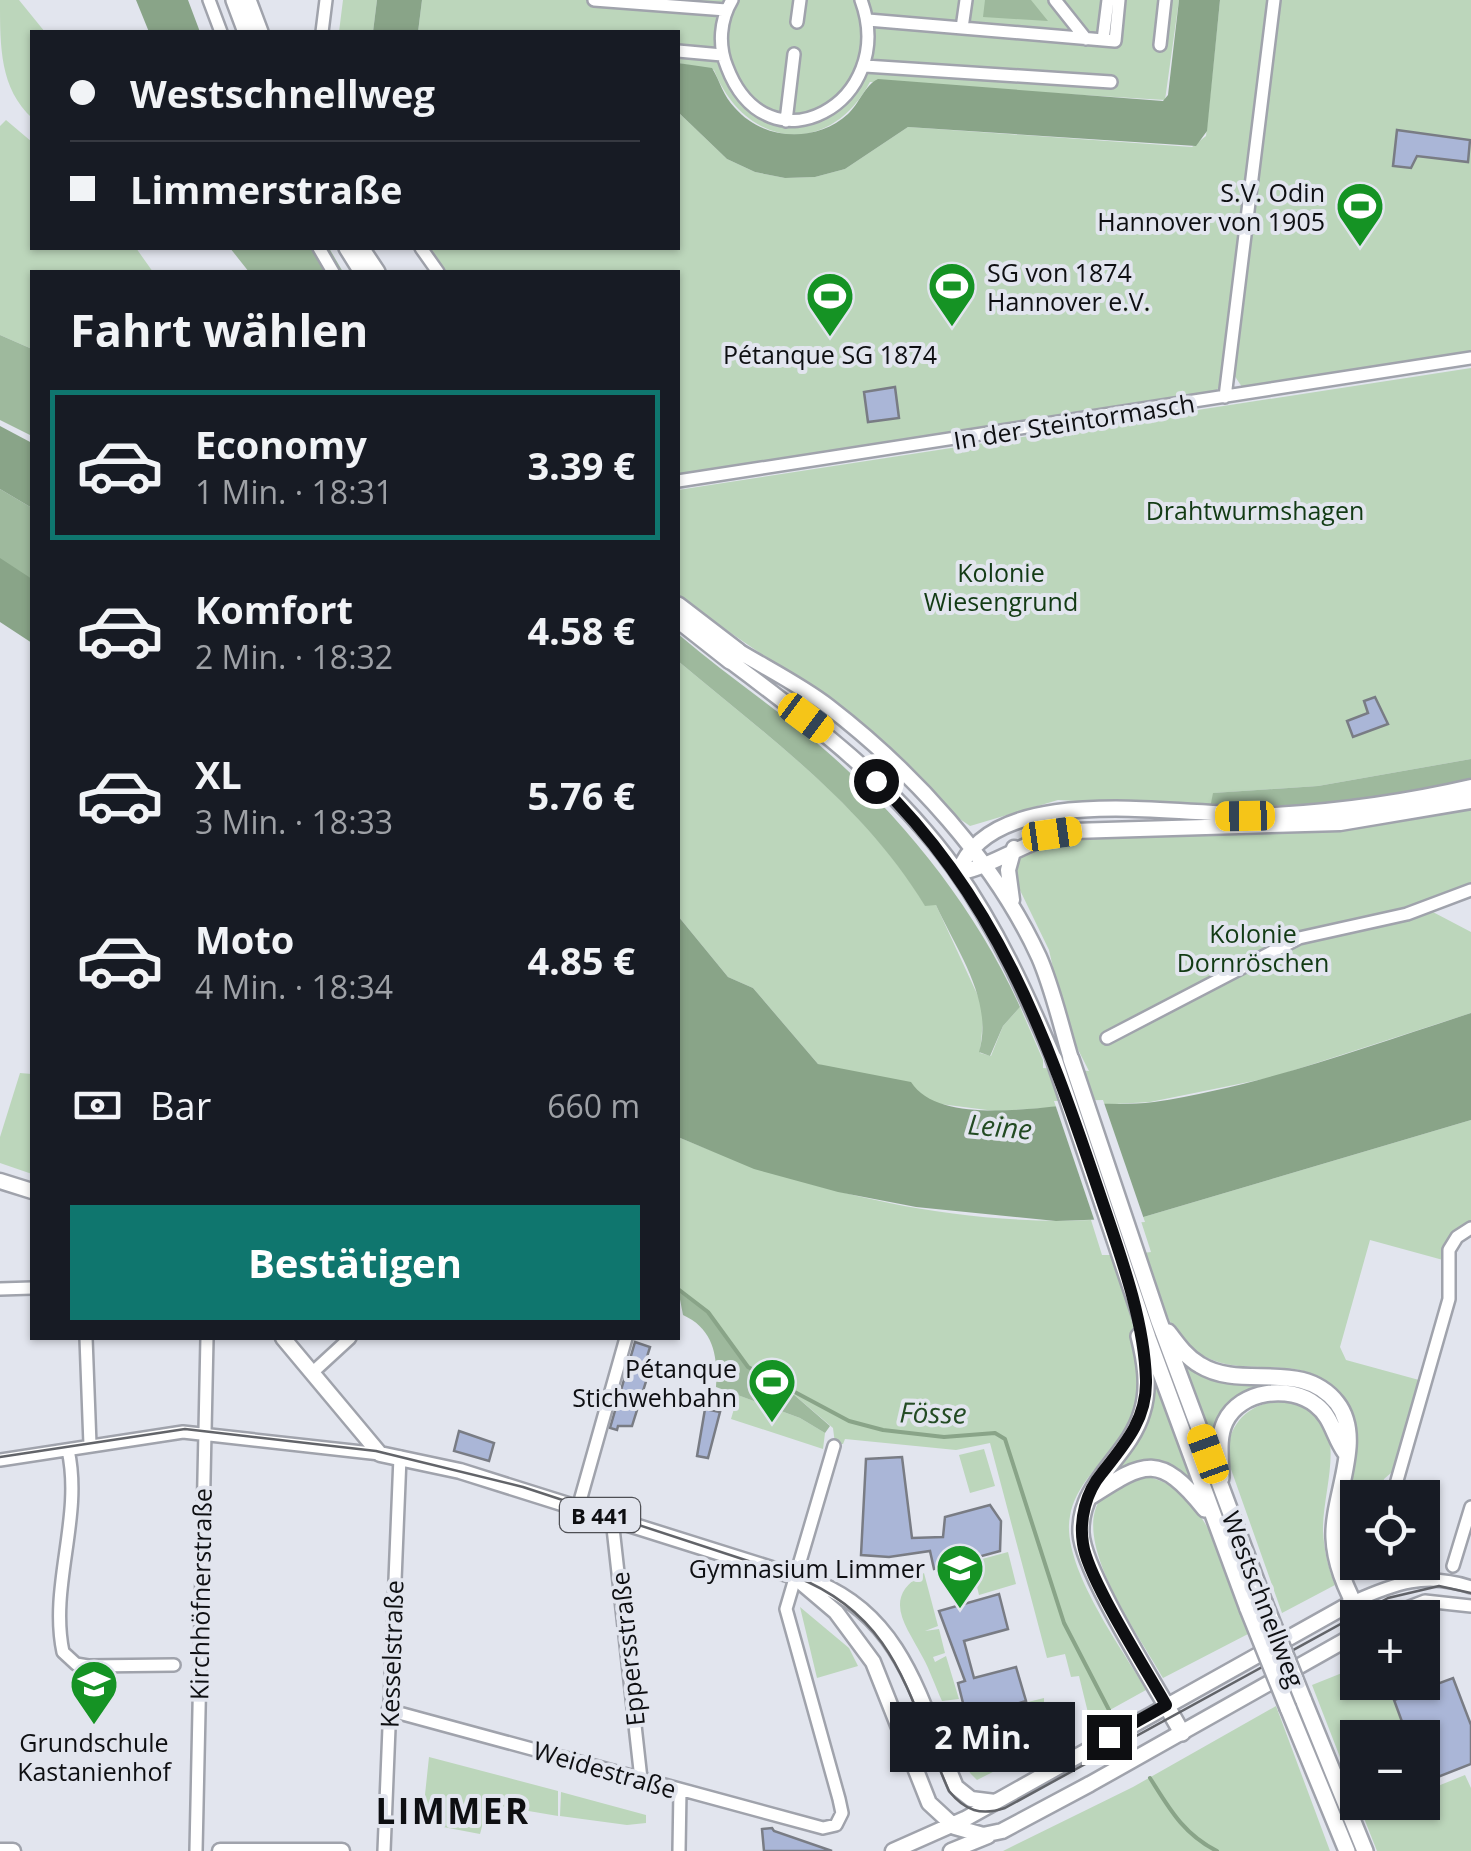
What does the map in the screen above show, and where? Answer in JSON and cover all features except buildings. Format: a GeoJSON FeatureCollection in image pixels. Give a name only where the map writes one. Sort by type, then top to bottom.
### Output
{"type":"FeatureCollection","features":[{"type":"Feature","properties":{"kind":"highway"},"geometry":{"type":"LineString","coordinates":[[234,0],[245,30]]}},
{"type":"Feature","properties":{"kind":"highway"},"geometry":{"type":"LineString","coordinates":[[248,0],[259,30]]}},
{"type":"Feature","properties":{"kind":"highway","name":"Westschnellweg"},"geometry":{"type":"LineString","coordinates":[[680,607],[734,656]]}},
{"type":"Feature","properties":{"kind":"highway","name":"Westschnellweg"},"geometry":{"type":"LineString","coordinates":[[680,621],[734,656]]}},
{"type":"Feature","properties":{"kind":"highway","name":"Westschnellweg"},"geometry":{"type":"LineString","coordinates":[[1062,1059],[1214,1520],[1347,1851]]}},
{"type":"Feature","properties":{"kind":"highway"},"geometry":{"type":"LineString","coordinates":[[1126,1257],[1144,1359],[1146,1396],[1135,1430],[1092,1486],[1082,1521],[1083,1549],[1182,1733]]}},
{"type":"Feature","properties":{"kind":"highway","name":"Westschnellweg"},"geometry":{"type":"LineString","coordinates":[[1126,1257],[1159,1321],[1264,1602],[1365,1851]]}},
{"type":"Feature","properties":{"kind":"highway"},"geometry":{"type":"LineString","coordinates":[[1159,1321],[1186,1354],[1210,1370],[1301,1379],[1327,1393],[1343,1413],[1349,1432],[1334,1541],[1353,1600]]}},
{"type":"Feature","properties":{"kind":"highway"},"geometry":{"type":"LineString","coordinates":[[1222,1492],[1220,1436],[1230,1414],[1251,1398],[1281,1392],[1306,1397],[1328,1418],[1345,1452]]}},
{"type":"Feature","properties":{"kind":"highway"},"geometry":{"type":"LineString","coordinates":[[1088,1498],[1119,1475],[1155,1470],[1188,1489],[1214,1520]]}},
{"type":"Feature","properties":{"kind":"main road","name":"Westschnellweg"},"geometry":{"type":"LineString","coordinates":[[734,656],[826,704],[890,760],[970,848],[1014,909],[1041,960],[1062,1059]]}},
{"type":"Feature","properties":{"kind":"main road","name":"Westschnellweg"},"geometry":{"type":"LineString","coordinates":[[734,656],[831,736],[958,873],[1014,967],[1062,1059]]}},
{"type":"Feature","properties":{"kind":"main road"},"geometry":{"type":"LineString","coordinates":[[1219,822],[1338,811],[1471,787]]}},
{"type":"Feature","properties":{"kind":"main road"},"geometry":{"type":"LineString","coordinates":[[958,873],[984,866],[1014,848],[1073,831],[1196,822],[1340,823],[1471,800]]}},
{"type":"Feature","properties":{"kind":"main road"},"geometry":{"type":"LineString","coordinates":[[958,873],[970,848],[990,834],[1037,816],[1082,809],[1196,822]]}},
{"type":"Feature","properties":{"kind":"main road"},"geometry":{"type":"LineString","coordinates":[[948,823],[966,835],[990,834]]}},
{"type":"Feature","properties":{"kind":"main road"},"geometry":{"type":"LineString","coordinates":[[1014,848],[1008,870],[1014,909]]}},
{"type":"Feature","properties":{"kind":"main road"},"geometry":{"type":"LineString","coordinates":[[0,1180],[30,1190]]}},
{"type":"Feature","properties":{"kind":"main road"},"geometry":{"type":"LineString","coordinates":[[285,1340],[380,1454]]}},
{"type":"Feature","properties":{"kind":"main road","name":"B 441"},"geometry":{"type":"LineString","coordinates":[[380,1454],[578,1508],[834,1591],[882,1627],[908,1669],[956,1787],[972,1799],[995,1802]]}},
{"type":"Feature","properties":{"kind":"main road","name":"B 441"},"geometry":{"type":"LineString","coordinates":[[795,1580],[836,1612],[863,1644],[929,1803],[952,1825]]}},
{"type":"Feature","properties":{"kind":"main road"},"geometry":{"type":"LineString","coordinates":[[893,1851],[995,1802],[1340,1610]]}},
{"type":"Feature","properties":{"kind":"main road"},"geometry":{"type":"LineString","coordinates":[[952,1851],[1002,1830],[1340,1643]]}},
{"type":"Feature","properties":{"kind":"main road"},"geometry":{"type":"LineString","coordinates":[[952,1825],[973,1834],[1002,1830]]}},
{"type":"Feature","properties":{"kind":"main road"},"geometry":{"type":"LineString","coordinates":[[0,1850],[12,1851]]}},
{"type":"Feature","properties":{"kind":"main road"},"geometry":{"type":"LineString","coordinates":[[220,1851],[342,1851]]}},
{"type":"Feature","properties":{"kind":"street"},"geometry":{"type":"LineString","coordinates":[[209,0],[220,30]]}},
{"type":"Feature","properties":{"kind":"street"},"geometry":{"type":"LineString","coordinates":[[322,30],[326,0]]}},
{"type":"Feature","properties":{"kind":"street"},"geometry":{"type":"LineString","coordinates":[[594,0],[729,5],[722,55],[741,94],[767,114],[786,121],[803,120],[832,108],[856,84],[865,66],[868,20],[860,0]]}},
{"type":"Feature","properties":{"kind":"street"},"geometry":{"type":"LineString","coordinates":[[798,22],[800,0]]}},
{"type":"Feature","properties":{"kind":"street"},"geometry":{"type":"LineString","coordinates":[[962,28],[966,0]]}},
{"type":"Feature","properties":{"kind":"street"},"geometry":{"type":"LineString","coordinates":[[1055,0],[1086,38]]}},
{"type":"Feature","properties":{"kind":"street"},"geometry":{"type":"LineString","coordinates":[[1103,40],[1108,0]]}},
{"type":"Feature","properties":{"kind":"street"},"geometry":{"type":"LineString","coordinates":[[868,20],[1114,41],[1120,0]]}},
{"type":"Feature","properties":{"kind":"street"},"geometry":{"type":"LineString","coordinates":[[1160,45],[1165,0]]}},
{"type":"Feature","properties":{"kind":"street"},"geometry":{"type":"LineString","coordinates":[[1226,397],[1274,0]]}},
{"type":"Feature","properties":{"kind":"street"},"geometry":{"type":"LineString","coordinates":[[680,51],[722,55]]}},
{"type":"Feature","properties":{"kind":"street"},"geometry":{"type":"LineString","coordinates":[[786,121],[794,54]]}},
{"type":"Feature","properties":{"kind":"street"},"geometry":{"type":"LineString","coordinates":[[865,66],[1110,82]]}},
{"type":"Feature","properties":{"kind":"street","name":"In der Steintormasch"},"geometry":{"type":"LineString","coordinates":[[680,482],[1471,358]]}},
{"type":"Feature","properties":{"kind":"street"},"geometry":{"type":"LineString","coordinates":[[1107,1038],[1299,938],[1407,914],[1471,890]]}},
{"type":"Feature","properties":{"kind":"street"},"geometry":{"type":"LineString","coordinates":[[1397,1480],[1448,1299],[1449,1250],[1471,1228]]}},
{"type":"Feature","properties":{"kind":"street"},"geometry":{"type":"LineString","coordinates":[[0,1290],[30,1288]]}},
{"type":"Feature","properties":{"kind":"street"},"geometry":{"type":"LineString","coordinates":[[86,1340],[90,1445]]}},
{"type":"Feature","properties":{"kind":"street","name":"Kirchhöfnerstraße"},"geometry":{"type":"LineString","coordinates":[[196,1851],[207,1340]]}},
{"type":"Feature","properties":{"kind":"street"},"geometry":{"type":"LineString","coordinates":[[314,1372],[348,1340]]}},
{"type":"Feature","properties":{"kind":"street"},"geometry":{"type":"LineString","coordinates":[[578,1508],[625,1340]]}},
{"type":"Feature","properties":{"kind":"street"},"geometry":{"type":"LineString","coordinates":[[0,1460],[154,1434],[203,1432],[380,1454]]}},
{"type":"Feature","properties":{"kind":"street"},"geometry":{"type":"LineString","coordinates":[[795,1580],[834,1446]]}},
{"type":"Feature","properties":{"kind":"street"},"geometry":{"type":"LineString","coordinates":[[68,1450],[74,1471],[73,1516],[62,1606],[63,1652],[76,1664],[88,1666],[174,1665]]}},
{"type":"Feature","properties":{"kind":"street","name":"Kesselstraße"},"geometry":{"type":"LineString","coordinates":[[384,1851],[400,1457]]}},
{"type":"Feature","properties":{"kind":"street"},"geometry":{"type":"LineString","coordinates":[[1454,1566],[1471,1507]]}},
{"type":"Feature","properties":{"kind":"street","name":"Eppersstraße"},"geometry":{"type":"LineString","coordinates":[[612,1519],[641,1779]]}},
{"type":"Feature","properties":{"kind":"street"},"geometry":{"type":"LineString","coordinates":[[1359,1600],[1395,1584],[1426,1577],[1471,1587]]}},
{"type":"Feature","properties":{"kind":"street","name":"Weidestraße"},"geometry":{"type":"LineString","coordinates":[[388,1710],[822,1828],[836,1825],[841,1808],[786,1609],[795,1580]]}},
{"type":"Feature","properties":{"kind":"street"},"geometry":{"type":"LineString","coordinates":[[1440,1603],[1471,1606]]}},
{"type":"Feature","properties":{"kind":"street"},"geometry":{"type":"LineString","coordinates":[[679,1851],[680,1790]]}},
{"type":"Feature","properties":{"kind":"green space"},"geometry":{"type":"Polygon","coordinates":[[[0,0],[19,0],[43,30],[30,30],[30,116],[14,94],[2,51],[0,0]]]}},
{"type":"Feature","properties":{"kind":"green space"},"geometry":{"type":"Polygon","coordinates":[[[343,0],[377,0],[373,30],[339,30],[343,0]]]}},
{"type":"Feature","properties":{"kind":"green space"},"geometry":{"type":"Polygon","coordinates":[[[422,0],[1179,0],[1165,100],[870,82],[853,107],[833,124],[811,133],[788,134],[766,128],[746,116],[728,96],[714,70],[680,63],[680,30],[418,30],[422,0]]]}},
{"type":"Feature","properties":{"kind":"green space","name":"SG von 1874 Hannover e.V."},"geometry":{"type":"Polygon","coordinates":[[[1220,0],[1271,0],[1220,386],[1215,392],[680,474],[680,270],[446,270],[431,250],[680,250],[680,114],[727,159],[755,172],[785,178],[815,177],[845,169],[908,127],[1192,147],[1206,136],[1220,0]]]}},
{"type":"Feature","properties":{"kind":"green space","name":"S.V. Odin Hannover von 1905"},"geometry":{"type":"Polygon","coordinates":[[[1280,0],[1471,0],[1471,353],[1242,387],[1234,375],[1280,0]]]}},
{"type":"Feature","properties":{"kind":"green space"},"geometry":{"type":"Polygon","coordinates":[[[6,120],[30,140],[30,250],[137,250],[152,270],[30,270],[30,348],[0,335],[0,126],[6,120]]]}},
{"type":"Feature","properties":{"kind":"green space"},"geometry":{"type":"Polygon","coordinates":[[[1471,368],[1471,759],[1318,786],[1214,793],[1210,808],[1058,800],[970,826],[941,806],[854,717],[680,598],[680,490],[1471,368]]]}},
{"type":"Feature","properties":{"kind":"green space","name":"Kolonie Dornröschen"},"geometry":{"type":"Polygon","coordinates":[[[680,663],[812,773],[873,835],[925,905],[936,905],[984,1009],[980,1053],[991,1056],[1003,1026],[1020,1007],[1043,1068],[1089,1071],[1066,1026],[1049,950],[1015,880],[1020,855],[1050,841],[1324,831],[1471,806],[1471,885],[1431,911],[1471,932],[1471,1013],[1273,1077],[1150,1102],[995,1111],[940,1104],[818,1064],[753,988],[728,977],[680,918],[680,663]]]}},
{"type":"Feature","properties":{"kind":"green space"},"geometry":{"type":"Polygon","coordinates":[[[20,1073],[30,1074],[30,1173],[0,1163],[0,1137],[20,1073]]]}},
{"type":"Feature","properties":{"kind":"green space"},"geometry":{"type":"Polygon","coordinates":[[[1471,1120],[1471,1224],[1446,1246],[1443,1260],[1370,1240],[1340,1347],[1346,1360],[1419,1380],[1392,1472],[1384,1480],[1346,1480],[1351,1413],[1335,1390],[1318,1376],[1213,1360],[1183,1340],[1156,1292],[1143,1253],[1151,1252],[1140,1218],[1471,1120]]]}},
{"type":"Feature","properties":{"kind":"green space"},"geometry":{"type":"Polygon","coordinates":[[[680,1138],[777,1174],[880,1201],[985,1217],[1091,1220],[1102,1255],[1112,1255],[1133,1324],[1139,1397],[1120,1439],[1077,1495],[1069,1536],[1095,1606],[1146,1690],[1090,1721],[1079,1676],[1071,1677],[1065,1654],[1047,1658],[990,1443],[956,1450],[845,1439],[843,1444],[835,1444],[833,1428],[792,1393],[748,1367],[708,1312],[680,1291],[680,1138]]]}},
{"type":"Feature","properties":{"kind":"green space"},"geometry":{"type":"Polygon","coordinates":[[[1182,1362],[1281,1381],[1315,1394],[1327,1405],[1257,1390],[1211,1444],[1182,1362]]]}},
{"type":"Feature","properties":{"kind":"green space"},"geometry":{"type":"Polygon","coordinates":[[[1155,1385],[1190,1483],[1140,1464],[1113,1472],[1143,1432],[1155,1385]]]}},
{"type":"Feature","properties":{"kind":"green space"},"geometry":{"type":"Polygon","coordinates":[[[738,1395],[800,1418],[825,1433],[823,1449],[731,1419],[738,1395]]]}},
{"type":"Feature","properties":{"kind":"green space"},"geometry":{"type":"Polygon","coordinates":[[[1282,1400],[1306,1406],[1320,1417],[1328,1433],[1330,1471],[1323,1531],[1335,1585],[1282,1613],[1227,1458],[1231,1435],[1242,1417],[1259,1406],[1282,1400]]]}},
{"type":"Feature","properties":{"kind":"green space"},"geometry":{"type":"Polygon","coordinates":[[[984,1449],[995,1486],[970,1493],[959,1455],[984,1449]]]}},
{"type":"Feature","properties":{"kind":"green space"},"geometry":{"type":"Polygon","coordinates":[[[1148,1477],[1170,1485],[1202,1519],[1225,1565],[1248,1634],[1163,1678],[1115,1595],[1101,1563],[1094,1532],[1097,1506],[1114,1487],[1148,1477]]]}},
{"type":"Feature","properties":{"kind":"green space"},"geometry":{"type":"Polygon","coordinates":[[[1008,1552],[1016,1584],[979,1595],[971,1562],[1008,1552]]]}},
{"type":"Feature","properties":{"kind":"green space"},"geometry":{"type":"Polygon","coordinates":[[[924,1573],[938,1626],[925,1631],[939,1629],[945,1653],[933,1657],[935,1662],[946,1656],[959,1699],[942,1701],[901,1613],[903,1592],[924,1573]]]}},
{"type":"Feature","properties":{"kind":"green space"},"geometry":{"type":"Polygon","coordinates":[[[800,1607],[849,1648],[858,1666],[817,1678],[800,1607]]]}},
{"type":"Feature","properties":{"kind":"green space"},"geometry":{"type":"Polygon","coordinates":[[[1340,1674],[1340,1700],[1396,1700],[1402,1720],[1340,1720],[1340,1757],[1312,1685],[1340,1674]]]}},
{"type":"Feature","properties":{"kind":"green space"},"geometry":{"type":"Polygon","coordinates":[[[1044,1698],[1044,1719],[968,1740],[966,1731],[982,1727],[988,1712],[1044,1698]]]}},
{"type":"Feature","properties":{"kind":"green space"},"geometry":{"type":"Polygon","coordinates":[[[954,1704],[969,1753],[1044,1732],[1056,1740],[977,1780],[970,1773],[944,1707],[954,1704]]]}},
{"type":"Feature","properties":{"kind":"green space"},"geometry":{"type":"Polygon","coordinates":[[[1276,1706],[1330,1851],[1003,1851],[1133,1787],[1276,1706]]]}},
{"type":"Feature","properties":{"kind":"green space"},"geometry":{"type":"Polygon","coordinates":[[[429,1757],[558,1791],[558,1816],[488,1804],[480,1834],[422,1823],[429,1757]]]}},
{"type":"Feature","properties":{"kind":"green space"},"geometry":{"type":"Polygon","coordinates":[[[1465,1775],[1471,1788],[1471,1851],[1377,1851],[1365,1820],[1440,1820],[1440,1785],[1465,1775]]]}},
{"type":"Feature","properties":{"kind":"green space"},"geometry":{"type":"Polygon","coordinates":[[[561,1792],[646,1815],[646,1823],[627,1825],[560,1816],[561,1792]]]}},
{"type":"Feature","properties":{"kind":"shaded area"},"geometry":{"type":"Polygon","coordinates":[[[985,0],[1031,0],[1048,21],[983,17],[985,0]]]}},
{"type":"Feature","properties":{"kind":"shaded area"},"geometry":{"type":"Polygon","coordinates":[[[232,250],[330,250],[342,270],[247,270],[232,250]]]}},
{"type":"Feature","properties":{"kind":"shaded area"},"geometry":{"type":"Polygon","coordinates":[[[0,335],[30,348],[30,435],[0,420],[0,335]]]}},
{"type":"Feature","properties":{"kind":"shaded area"},"geometry":{"type":"Polygon","coordinates":[[[0,489],[30,507],[30,579],[0,559],[0,489]]]}},
{"type":"Feature","properties":{"kind":"shaded area"},"geometry":{"type":"Polygon","coordinates":[[[680,636],[837,761],[928,857],[979,930],[1020,1007],[1003,1026],[990,1056],[979,1052],[982,1014],[978,995],[936,905],[925,906],[873,835],[779,745],[680,663],[680,636]]]}},
{"type":"Feature","properties":{"kind":"shaded area"},"geometry":{"type":"Polygon","coordinates":[[[1471,759],[1471,780],[1463,782],[1332,804],[1210,808],[1213,793],[1318,786],[1471,759]]]}},
{"type":"Feature","properties":{"kind":"shaded area"},"geometry":{"type":"Polygon","coordinates":[[[680,1291],[708,1312],[748,1367],[792,1393],[830,1426],[825,1433],[800,1418],[716,1387],[716,1365],[708,1336],[683,1315],[680,1291]]]}},
{"type":"Feature","properties":{"kind":"water"},"geometry":{"type":"Polygon","coordinates":[[[136,0],[188,0],[199,30],[148,30],[136,0]]]}},
{"type":"Feature","properties":{"kind":"water"},"geometry":{"type":"Polygon","coordinates":[[[377,0],[422,0],[418,30],[373,30],[377,0]]]}},
{"type":"Feature","properties":{"kind":"water"},"geometry":{"type":"Polygon","coordinates":[[[1179,0],[1220,0],[1207,131],[1196,146],[908,127],[845,169],[815,177],[785,178],[755,172],[727,159],[680,114],[680,63],[712,68],[727,99],[747,119],[760,127],[790,134],[806,134],[835,123],[848,114],[878,79],[1163,101],[1168,95],[1179,0]]]}},
{"type":"Feature","properties":{"kind":"water"},"geometry":{"type":"Polygon","coordinates":[[[0,426],[30,442],[30,507],[0,489],[0,426]]]}},
{"type":"Feature","properties":{"kind":"water"},"geometry":{"type":"Polygon","coordinates":[[[0,558],[30,578],[30,642],[0,622],[0,558]]]}},
{"type":"Feature","properties":{"kind":"water","name":"Leine"},"geometry":{"type":"Polygon","coordinates":[[[680,918],[728,977],[753,988],[818,1064],[911,1082],[923,1095],[961,1108],[1007,1110],[1132,1104],[1195,1095],[1354,1052],[1471,1013],[1471,1120],[1140,1218],[1056,1221],[916,1207],[838,1192],[754,1169],[680,1138],[680,918]]]}},
{"type":"Feature","properties":{"kind":"pier"},"geometry":{"type":"Polygon","coordinates":[[[1103,1100],[1145,1222],[1096,1225],[1054,1101],[1103,1100]]]}},
{"type":"Feature","properties":{"kind":"waterway","name":"Fösse"},"geometry":{"type":"LineString","coordinates":[[680,1291],[708,1312],[748,1367],[849,1421],[883,1430],[944,1437],[995,1433],[1005,1439],[1064,1623],[1109,1710]]}},
{"type":"Feature","properties":{"kind":"waterway","name":"Fösse"},"geometry":{"type":"LineString","coordinates":[[1150,1778],[1186,1828],[1217,1851]]}},
{"type":"Feature","properties":{"kind":"tram line"},"geometry":{"type":"LineString","coordinates":[[0,1457],[185,1429],[376,1451],[523,1487],[794,1576],[829,1593],[857,1614],[878,1638],[910,1693],[949,1791],[967,1807],[988,1812],[1005,1808],[1388,1598],[1439,1586],[1471,1593]]}},
{"type":"Feature","properties":{"kind":"place","name":"S.V. Odin Hannover von 1905"},"geometry":{"type":"Point","coordinates":[1360,248]}},
{"type":"Feature","properties":{"kind":"place","name":"SG von 1874 Hannover e.V."},"geometry":{"type":"Point","coordinates":[952,328]}},
{"type":"Feature","properties":{"kind":"place","name":"Pétanque SG 1874"},"geometry":{"type":"Point","coordinates":[830,338]}},
{"type":"Feature","properties":{"kind":"place","name":"Pétanque Stichwehbahn"},"geometry":{"type":"Point","coordinates":[772,1424]}},
{"type":"Feature","properties":{"kind":"place","name":"Gymnasium Limmer"},"geometry":{"type":"Point","coordinates":[960,1610]}},
{"type":"Feature","properties":{"kind":"place","name":"Grundschule Kastanienhof"},"geometry":{"type":"Point","coordinates":[94,1726]}},
{"type":"Feature","properties":{"kind":"district","name":"LIMMER"},"geometry":{"type":"Point","coordinates":[453,1810]}},
{"type":"Feature","properties":{"kind":"route"},"geometry":{"type":"LineString","coordinates":[[876,781],[948,859],[1014,967],[1054,1059],[1123,1264],[1144,1359],[1146,1396],[1135,1430],[1092,1486],[1081,1533],[1090,1566],[1166,1705],[1109,1737]]}},
{"type":"Feature","properties":{"kind":"park label","name":"Drahtwurmshagen"},"geometry":{"type":"Point","coordinates":[1255,510]}},
{"type":"Feature","properties":{"kind":"park label","name":"Kolonie Wiesengrund"},"geometry":{"type":"Point","coordinates":[1001,586]}}]}
